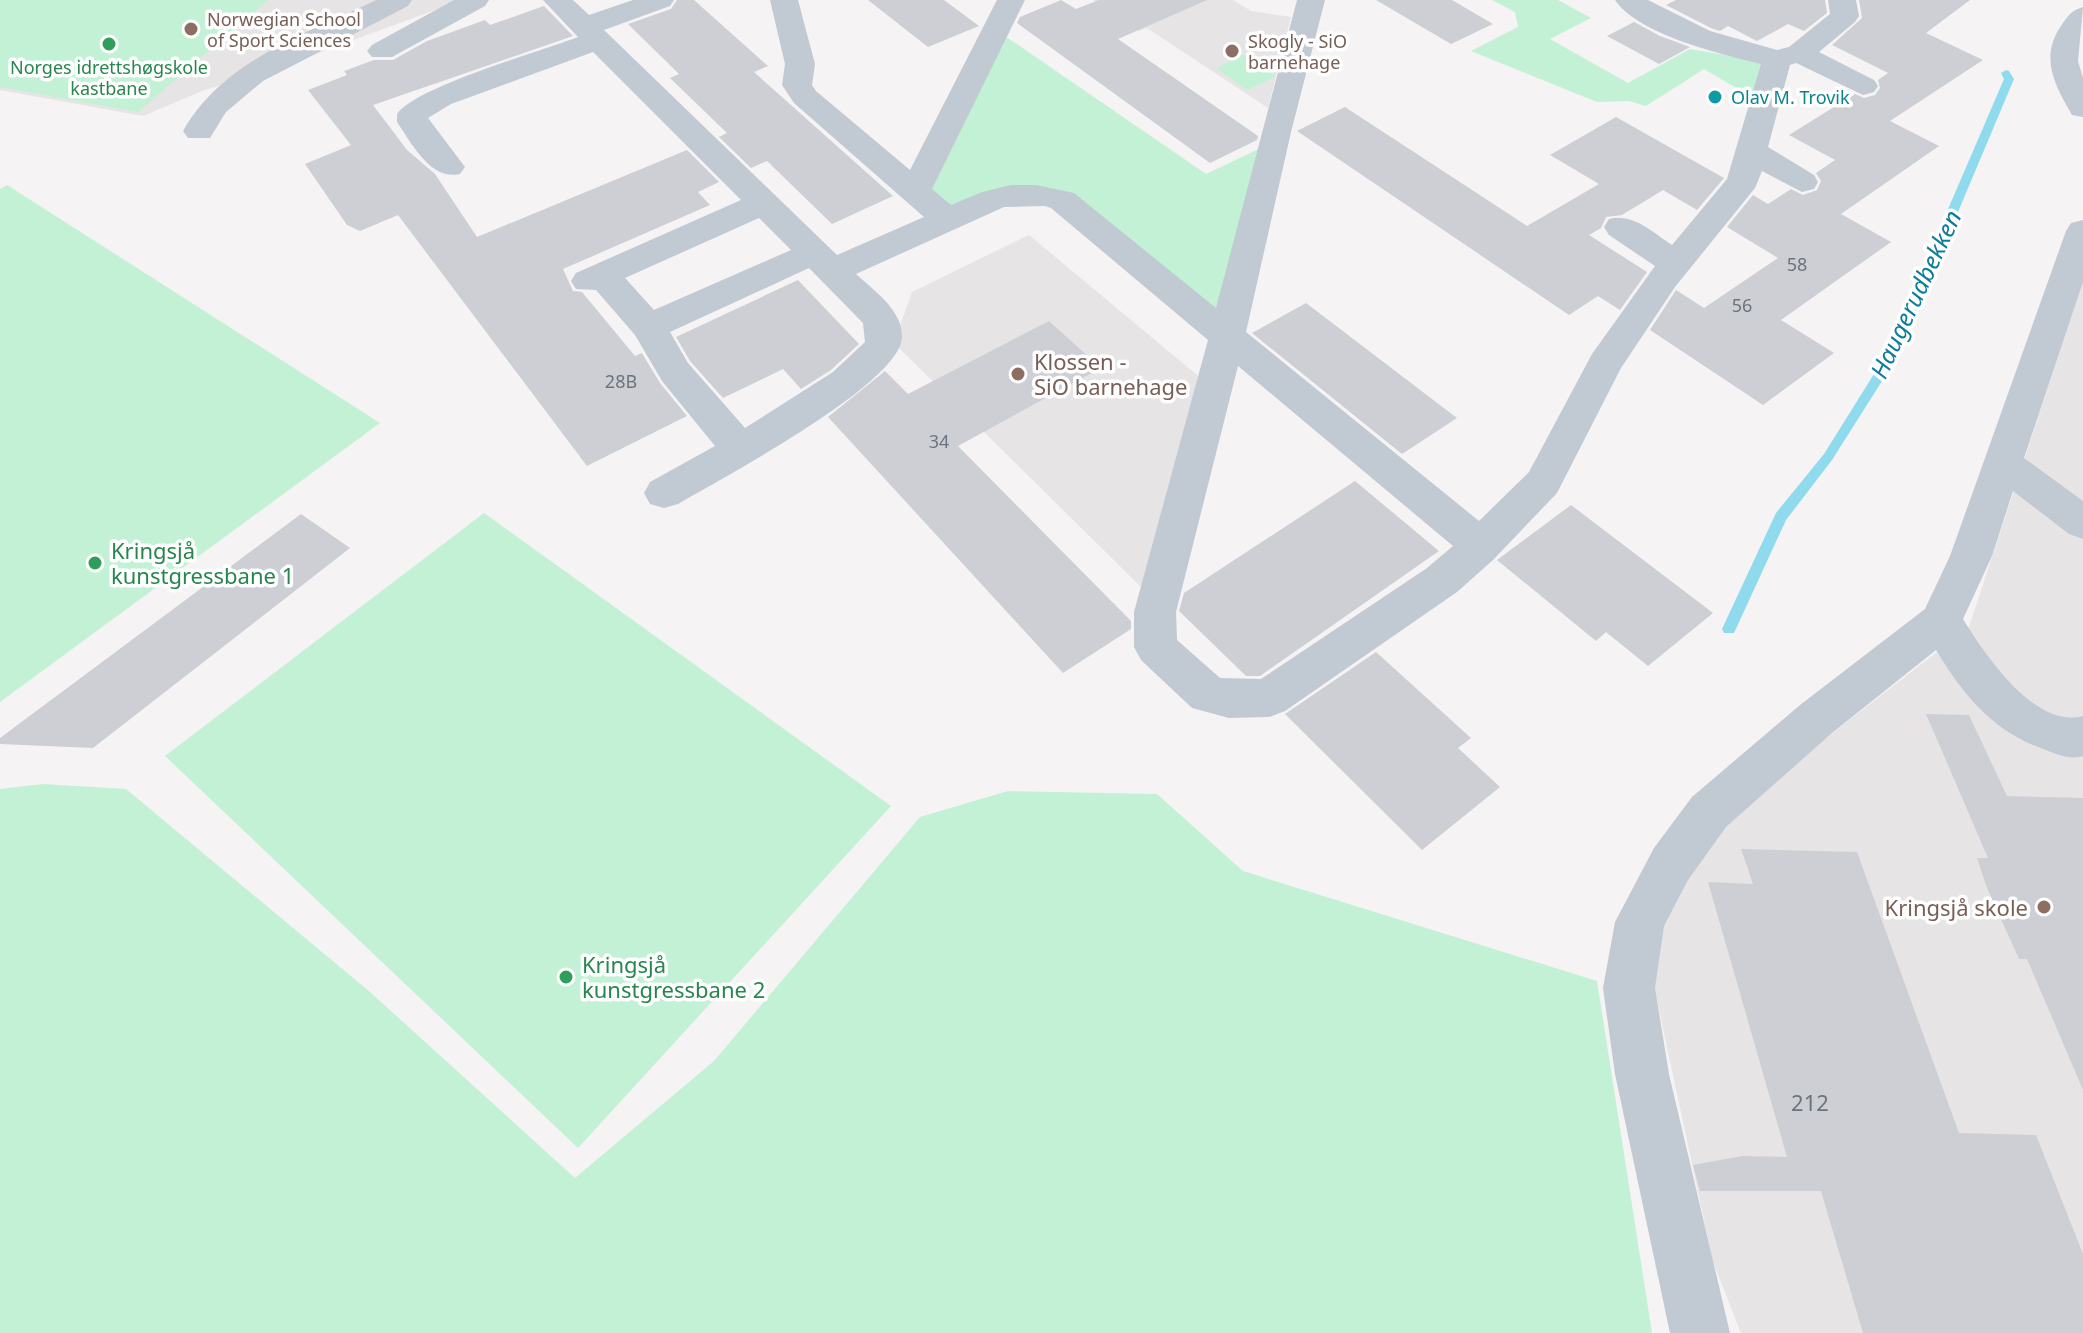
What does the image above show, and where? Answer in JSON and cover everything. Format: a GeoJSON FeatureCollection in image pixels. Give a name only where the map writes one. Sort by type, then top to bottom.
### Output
{"type":"FeatureCollection","features":[{"type":"Feature","properties":{"kind":"street"},"geometry":{"type":"LineString","coordinates":[[199,131],[213,106],[261,70],[398,0]]}},
{"type":"Feature","properties":{"kind":"street"},"geometry":{"type":"LineString","coordinates":[[382,51],[475,0]]}},
{"type":"Feature","properties":{"kind":"street"},"geometry":{"type":"LineString","coordinates":[[557,0],[879,317],[884,327],[882,346],[856,372],[807,408],[664,493]]}},
{"type":"Feature","properties":{"kind":"street"},"geometry":{"type":"LineString","coordinates":[[449,167],[413,122],[412,114],[440,98],[591,34],[660,0]]}},
{"type":"Feature","properties":{"kind":"street"},"geometry":{"type":"LineString","coordinates":[[784,0],[800,64],[797,85],[805,97],[947,219]]}},
{"type":"Feature","properties":{"kind":"street"},"geometry":{"type":"LineString","coordinates":[[915,191],[1011,0]]}},
{"type":"Feature","properties":{"kind":"street"},"geometry":{"type":"LineString","coordinates":[[1311,0],[1155,612],[1156,647],[1198,688],[1229,699],[1269,698],[1442,580],[1481,546],[1543,482],[1605,363],[1676,264],[1734,196],[1748,169],[1788,56],[1845,16],[1842,0]]}},
{"type":"Feature","properties":{"kind":"street"},"geometry":{"type":"LineString","coordinates":[[1629,0],[1651,16],[1703,40],[1788,56]]}},
{"type":"Feature","properties":{"kind":"street"},"geometry":{"type":"LineString","coordinates":[[2083,16],[2065,38],[2063,58],[2069,84],[2083,108]]}},
{"type":"Feature","properties":{"kind":"street"},"geometry":{"type":"LineString","coordinates":[[1725,31],[1863,86]]}},
{"type":"Feature","properties":{"kind":"street"},"geometry":{"type":"LineString","coordinates":[[1752,151],[1802,182]]}},
{"type":"Feature","properties":{"kind":"street"},"geometry":{"type":"LineString","coordinates":[[649,327],[947,219],[994,199],[1017,194],[1042,194],[1062,200],[1481,546]]}},
{"type":"Feature","properties":{"kind":"street"},"geometry":{"type":"LineString","coordinates":[[740,449],[675,372],[649,327],[595,278],[763,203]]}},
{"type":"Feature","properties":{"kind":"street"},"geometry":{"type":"LineString","coordinates":[[1621,227],[1676,264]]}},
{"type":"Feature","properties":{"kind":"street"},"geometry":{"type":"LineString","coordinates":[[1700,1333],[1640,1060],[1629,988],[1640,922],[1671,864],[1709,812],[1816,719],[1941,621],[1971,556],[2083,231]]}},
{"type":"Feature","properties":{"kind":"street"},"geometry":{"type":"LineString","coordinates":[[2004,463],[2083,523]]}},
{"type":"Feature","properties":{"kind":"street"},"geometry":{"type":"LineString","coordinates":[[1941,621],[1976,676],[2008,712],[2040,730],[2077,739],[2083,736]]}},
{"type":"Feature","properties":{"kind":"shaded area","name":"Norges idrettshøgskole kastbane"},"geometry":{"type":"Polygon","coordinates":[[[0,0],[462,0],[302,59],[202,91],[143,116],[0,90],[0,0]]]}},
{"type":"Feature","properties":{"kind":"shaded area","name":"Skogly - SiO barnehage"},"geometry":{"type":"Polygon","coordinates":[[[1093,0],[1233,0],[1251,11],[1291,17],[1268,108],[1147,28],[1139,31],[1093,0]]]}},
{"type":"Feature","properties":{"kind":"shaded area"},"geometry":{"type":"Polygon","coordinates":[[[1029,235],[1203,380],[1146,592],[894,343],[912,292],[1029,235]]]}},
{"type":"Feature","properties":{"kind":"shaded area"},"geometry":{"type":"Polygon","coordinates":[[[2083,281],[2083,1333],[1741,1333],[1713,1262],[1646,949],[1716,824],[1969,627],[2083,281]]]}},
{"type":"Feature","properties":{"kind":"green space","name":"Norges idrettshøgskole kastbane"},"geometry":{"type":"Polygon","coordinates":[[[0,0],[268,0],[138,112],[0,87],[0,0]]]}},
{"type":"Feature","properties":{"kind":"green space"},"geometry":{"type":"Polygon","coordinates":[[[1492,0],[1558,0],[1591,18],[1550,39],[1628,83],[1690,49],[1765,62],[1757,100],[1704,69],[1646,106],[1629,101],[1597,102],[1471,51],[1518,27],[1515,12],[1492,0]]]}},
{"type":"Feature","properties":{"kind":"green space"},"geometry":{"type":"Polygon","coordinates":[[[1002,34],[1206,174],[1267,145],[1216,317],[1069,198],[946,212],[926,195],[1002,34]]]}},
{"type":"Feature","properties":{"kind":"green space"},"geometry":{"type":"Polygon","coordinates":[[[1244,55],[1276,76],[1247,90],[1216,68],[1244,55]]]}},
{"type":"Feature","properties":{"kind":"green space","name":"Kringsjå kunstgressbane 1"},"geometry":{"type":"Polygon","coordinates":[[[7,185],[380,423],[0,702],[0,189],[7,185]]]}},
{"type":"Feature","properties":{"kind":"green space","name":"Kringsjå kunstgressbane 2"},"geometry":{"type":"Polygon","coordinates":[[[484,513],[891,806],[578,1148],[165,756],[484,513]]]}},
{"type":"Feature","properties":{"kind":"green space"},"geometry":{"type":"Polygon","coordinates":[[[43,784],[126,789],[370,992],[575,1178],[714,1061],[920,817],[1008,791],[1157,794],[1243,871],[1597,981],[1652,1333],[0,1333],[0,789],[43,784]]]}},
{"type":"Feature","properties":{"kind":"building"},"geometry":{"type":"Polygon","coordinates":[[[677,0],[694,0],[768,66],[754,72],[893,196],[832,224],[767,161],[751,168],[719,137],[727,133],[670,78],[679,74],[628,24],[671,9],[677,0]]]}},
{"type":"Feature","properties":{"kind":"building"},"geometry":{"type":"Polygon","coordinates":[[[868,0],[944,0],[979,26],[928,47],[868,0]]]}},
{"type":"Feature","properties":{"kind":"building"},"geometry":{"type":"Polygon","coordinates":[[[1061,0],[1076,9],[1099,0],[1207,0],[1118,39],[1258,136],[1257,140],[1210,163],[1017,23],[1020,17],[1061,0]]]}},
{"type":"Feature","properties":{"kind":"building"},"geometry":{"type":"Polygon","coordinates":[[[1376,0],[1452,0],[1493,24],[1451,44],[1376,0]]]}},
{"type":"Feature","properties":{"kind":"building"},"geometry":{"type":"Polygon","coordinates":[[[1676,0],[1825,0],[1827,13],[1804,31],[1788,24],[1757,41],[1728,26],[1720,31],[1711,28],[1666,5],[1676,0]]]}},
{"type":"Feature","properties":{"kind":"building"},"geometry":{"type":"Polygon","coordinates":[[[1859,0],[1970,0],[1926,33],[1983,60],[1890,121],[1939,146],[1841,214],[1891,242],[1781,320],[1834,353],[1763,405],[1650,330],[1676,290],[1704,308],[1778,258],[1727,227],[1753,195],[1768,204],[1791,189],[1803,195],[1817,190],[1821,181],[1816,173],[1835,160],[1789,135],[1855,94],[1864,98],[1875,95],[1880,88],[1878,80],[1888,73],[1832,45],[1862,18],[1859,0]]]}},
{"type":"Feature","properties":{"kind":"building"},"geometry":{"type":"Polygon","coordinates":[[[544,6],[573,36],[373,105],[407,150],[435,174],[477,237],[687,150],[719,182],[698,192],[710,205],[563,269],[573,291],[582,292],[635,356],[642,353],[660,383],[687,416],[587,466],[398,215],[360,231],[347,225],[305,164],[351,145],[308,90],[347,75],[344,71],[374,60],[393,60],[427,41],[485,20],[490,25],[544,6]]]}},
{"type":"Feature","properties":{"kind":"building"},"geometry":{"type":"Polygon","coordinates":[[[1634,22],[1690,47],[1659,64],[1607,36],[1634,22]]]}},
{"type":"Feature","properties":{"kind":"building"},"geometry":{"type":"Polygon","coordinates":[[[1345,107],[1527,226],[1599,184],[1550,155],[1616,117],[1724,178],[1697,210],[1663,190],[1622,215],[1606,217],[1601,228],[1589,235],[1647,272],[1620,310],[1598,296],[1569,315],[1297,131],[1345,107]]]}},
{"type":"Feature","properties":{"kind":"building"},"geometry":{"type":"Polygon","coordinates":[[[798,280],[859,344],[831,370],[801,389],[783,369],[723,398],[690,361],[676,337],[798,280]]]}},
{"type":"Feature","properties":{"kind":"building"},"geometry":{"type":"Polygon","coordinates":[[[1306,303],[1457,418],[1402,454],[1252,333],[1306,303]]]}},
{"type":"Feature","properties":{"kind":"building"},"geometry":{"type":"Polygon","coordinates":[[[1049,321],[1101,368],[958,446],[1131,621],[1131,629],[1063,673],[828,417],[885,371],[908,394],[1049,321]]]}},
{"type":"Feature","properties":{"kind":"building"},"geometry":{"type":"Polygon","coordinates":[[[1355,481],[1439,551],[1260,676],[1246,676],[1179,611],[1184,593],[1355,481]]]}},
{"type":"Feature","properties":{"kind":"building"},"geometry":{"type":"Polygon","coordinates":[[[1571,505],[1713,613],[1648,666],[1606,632],[1596,641],[1497,560],[1571,505]]]}},
{"type":"Feature","properties":{"kind":"building"},"geometry":{"type":"Polygon","coordinates":[[[301,514],[350,548],[93,748],[0,744],[0,738],[301,514]]]}},
{"type":"Feature","properties":{"kind":"building"},"geometry":{"type":"Polygon","coordinates":[[[1376,652],[1471,738],[1458,748],[1500,787],[1422,850],[1285,714],[1376,652]]]}},
{"type":"Feature","properties":{"kind":"building","name":"Kringsjå skole"},"geometry":{"type":"Polygon","coordinates":[[[1926,714],[1969,715],[2007,796],[2083,798],[2083,1090],[2027,959],[2019,959],[1987,888],[1977,858],[1988,858],[1926,714]]]}},
{"type":"Feature","properties":{"kind":"building"},"geometry":{"type":"Polygon","coordinates":[[[1741,849],[1857,852],[1959,1133],[2036,1135],[2083,1254],[2083,1333],[1863,1333],[1821,1191],[1700,1191],[1693,1165],[1742,1156],[1787,1157],[1708,882],[1753,884],[1741,849]]]}},
{"type":"Feature","properties":{"kind":"waterway","name":"Haugerudbekken"},"geometry":{"type":"LineString","coordinates":[[1729,629],[1781,517],[1828,457],[1890,359],[2009,79],[2006,73]]}},
{"type":"Feature","properties":{"kind":"place","name":"Norwegian School of Sport Sciences"},"geometry":{"type":"Point","coordinates":[191,29]}},
{"type":"Feature","properties":{"kind":"place","name":"Norges idrettshøgskole kastbane"},"geometry":{"type":"Point","coordinates":[109,44]}},
{"type":"Feature","properties":{"kind":"place","name":"Skogly - SiO barnehage"},"geometry":{"type":"Point","coordinates":[1232,51]}},
{"type":"Feature","properties":{"kind":"place","name":"Olav M. Trovik"},"geometry":{"type":"Point","coordinates":[1715,97]}},
{"type":"Feature","properties":{"kind":"place","name":"Klossen - SiO barnehage"},"geometry":{"type":"Point","coordinates":[1018,374]}},
{"type":"Feature","properties":{"kind":"place","name":"Kringsjå kunstgressbane 1"},"geometry":{"type":"Point","coordinates":[95,563]}},
{"type":"Feature","properties":{"kind":"place","name":"Kringsjå skole"},"geometry":{"type":"Point","coordinates":[2044,907]}},
{"type":"Feature","properties":{"kind":"place","name":"Kringsjå kunstgressbane 2"},"geometry":{"type":"Point","coordinates":[566,977]}}]}
